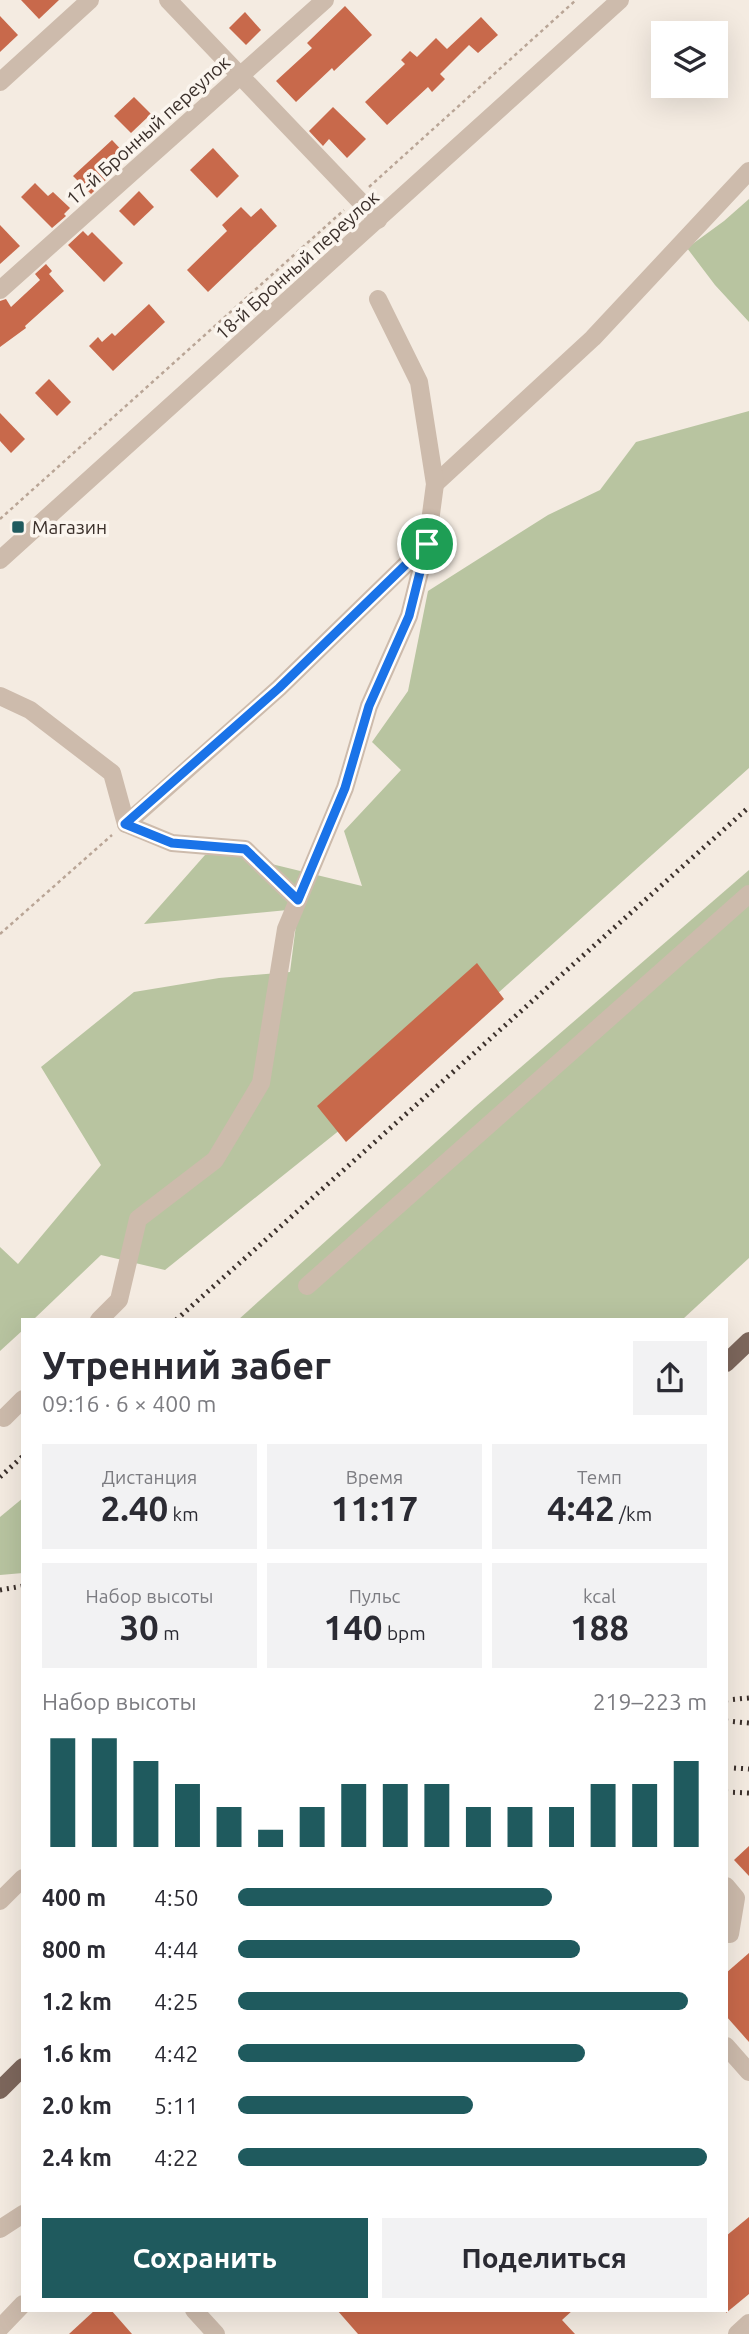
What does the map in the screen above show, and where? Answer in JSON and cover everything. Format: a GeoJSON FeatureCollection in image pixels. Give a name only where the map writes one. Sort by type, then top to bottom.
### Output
{"type":"FeatureCollection","features":[{"type":"Feature","properties":{"kind":"main road"},"geometry":{"type":"LineString","coordinates":[[728,1361],[749,1342]]}},
{"type":"Feature","properties":{"kind":"main road"},"geometry":{"type":"LineString","coordinates":[[0,2090],[21,2069]]}},
{"type":"Feature","properties":{"kind":"street"},"geometry":{"type":"LineString","coordinates":[[0,82],[90,0]]}},
{"type":"Feature","properties":{"kind":"street"},"geometry":{"type":"LineString","coordinates":[[168,0],[378,220]]}},
{"type":"Feature","properties":{"kind":"street","name":"17-й Бронный переулок"},"geometry":{"type":"LineString","coordinates":[[0,290],[325,0]]}},
{"type":"Feature","properties":{"kind":"street","name":"18-й Бронный переулок"},"geometry":{"type":"LineString","coordinates":[[0,560],[620,0]]}},
{"type":"Feature","properties":{"kind":"street"},"geometry":{"type":"LineString","coordinates":[[435,484],[593,338],[749,170]]}},
{"type":"Feature","properties":{"kind":"street"},"geometry":{"type":"LineString","coordinates":[[102,1318],[119,1300],[138,1219],[215,1160],[261,1083],[286,929],[345,788],[369,706],[409,616],[427,544],[435,484],[419,382],[379,299]]}},
{"type":"Feature","properties":{"kind":"street"},"geometry":{"type":"LineString","coordinates":[[125,824],[279,688],[427,544]]}},
{"type":"Feature","properties":{"kind":"street"},"geometry":{"type":"LineString","coordinates":[[0,696],[30,710],[112,773],[125,824]]}},
{"type":"Feature","properties":{"kind":"street"},"geometry":{"type":"LineString","coordinates":[[125,824],[172,843],[245,849],[298,900]]}},
{"type":"Feature","properties":{"kind":"street"},"geometry":{"type":"LineString","coordinates":[[307,1286],[749,894]]}},
{"type":"Feature","properties":{"kind":"street"},"geometry":{"type":"LineString","coordinates":[[4,1418],[21,1401]]}},
{"type":"Feature","properties":{"kind":"street"},"geometry":{"type":"LineString","coordinates":[[0,1901],[21,1880]]}},
{"type":"Feature","properties":{"kind":"street"},"geometry":{"type":"LineString","coordinates":[[728,1888],[736,1898],[730,1934]]}},
{"type":"Feature","properties":{"kind":"street"},"geometry":{"type":"LineString","coordinates":[[728,2048],[749,2072]]}},
{"type":"Feature","properties":{"kind":"street"},"geometry":{"type":"LineString","coordinates":[[0,2230],[21,2215]]}},
{"type":"Feature","properties":{"kind":"street"},"geometry":{"type":"LineString","coordinates":[[0,2328],[21,2306]]}},
{"type":"Feature","properties":{"kind":"street"},"geometry":{"type":"LineString","coordinates":[[196,2312],[216,2334]]}},
{"type":"Feature","properties":{"kind":"street"},"geometry":{"type":"LineString","coordinates":[[737,2334],[749,2323]]}},
{"type":"Feature","properties":{"kind":"path"},"geometry":{"type":"LineString","coordinates":[[0,519],[576,0]]}},
{"type":"Feature","properties":{"kind":"path"},"geometry":{"type":"LineString","coordinates":[[0,934],[125,824]]}},
{"type":"Feature","properties":{"kind":"green space"},"geometry":{"type":"Polygon","coordinates":[[[749,199],[749,322],[715,285],[687,248],[749,199]]]}},
{"type":"Feature","properties":{"kind":"green space"},"geometry":{"type":"Polygon","coordinates":[[[749,411],[749,768],[391,1089],[165,1270],[101,1255],[35,1318],[21,1318],[21,1332],[0,1351],[0,1247],[18,1264],[101,1165],[41,1067],[134,992],[219,978],[290,972],[298,909],[144,924],[205,855],[234,855],[362,886],[344,831],[401,770],[372,742],[408,691],[428,591],[548,515],[600,490],[636,442],[749,411]]]}},
{"type":"Feature","properties":{"kind":"green space"},"geometry":{"type":"Polygon","coordinates":[[[749,870],[749,1258],[684,1318],[240,1318],[476,1106],[749,870]]]}},
{"type":"Feature","properties":{"kind":"green space"},"geometry":{"type":"Polygon","coordinates":[[[21,1500],[21,1573],[0,1575],[0,1517],[21,1500]]]}},
{"type":"Feature","properties":{"kind":"building"},"geometry":{"type":"Polygon","coordinates":[[[21,0],[59,0],[39,19],[21,0]]]}},
{"type":"Feature","properties":{"kind":"building"},"geometry":{"type":"Polygon","coordinates":[[[345,6],[372,35],[296,102],[276,81],[312,48],[307,43],[345,6]]]}},
{"type":"Feature","properties":{"kind":"building"},"geometry":{"type":"Polygon","coordinates":[[[245,12],[261,30],[246,45],[229,28],[245,12]]]}},
{"type":"Feature","properties":{"kind":"building"},"geometry":{"type":"Polygon","coordinates":[[[0,16],[18,35],[0,52],[0,16]]]}},
{"type":"Feature","properties":{"kind":"building"},"geometry":{"type":"Polygon","coordinates":[[[481,17],[498,35],[478,53],[469,45],[440,74],[445,79],[432,92],[428,87],[387,125],[365,102],[405,64],[401,60],[410,51],[417,57],[436,38],[447,49],[481,17]]]}},
{"type":"Feature","properties":{"kind":"building"},"geometry":{"type":"Polygon","coordinates":[[[134,97],[151,114],[131,133],[114,116],[134,97]]]}},
{"type":"Feature","properties":{"kind":"building"},"geometry":{"type":"Polygon","coordinates":[[[333,107],[366,139],[347,158],[329,139],[323,146],[309,131],[333,107]]]}},
{"type":"Feature","properties":{"kind":"building"},"geometry":{"type":"Polygon","coordinates":[[[112,140],[127,156],[91,194],[73,176],[112,140]]]}},
{"type":"Feature","properties":{"kind":"building"},"geometry":{"type":"Polygon","coordinates":[[[213,148],[239,176],[217,198],[190,170],[213,148]]]}},
{"type":"Feature","properties":{"kind":"building"},"geometry":{"type":"Polygon","coordinates":[[[35,183],[48,196],[53,192],[70,208],[64,214],[66,216],[52,228],[21,197],[35,183]]]}},
{"type":"Feature","properties":{"kind":"building"},"geometry":{"type":"Polygon","coordinates":[[[139,191],[154,207],[134,226],[119,211],[139,191]]]}},
{"type":"Feature","properties":{"kind":"building"},"geometry":{"type":"Polygon","coordinates":[[[241,207],[251,217],[261,208],[277,226],[208,292],[187,270],[227,231],[222,225],[241,207]]]}},
{"type":"Feature","properties":{"kind":"building"},"geometry":{"type":"Polygon","coordinates":[[[0,225],[20,246],[0,264],[0,225]]]}},
{"type":"Feature","properties":{"kind":"building"},"geometry":{"type":"Polygon","coordinates":[[[83,231],[88,236],[92,232],[123,263],[104,282],[68,245],[83,231]]]}},
{"type":"Feature","properties":{"kind":"building"},"geometry":{"type":"Polygon","coordinates":[[[46,264],[52,271],[49,274],[64,291],[25,326],[26,328],[0,347],[0,301],[6,299],[11,307],[40,280],[35,274],[46,264]]]}},
{"type":"Feature","properties":{"kind":"building"},"geometry":{"type":"Polygon","coordinates":[[[149,304],[165,322],[113,371],[89,346],[98,337],[102,342],[112,333],[115,336],[149,304]]]}},
{"type":"Feature","properties":{"kind":"building"},"geometry":{"type":"Polygon","coordinates":[[[49,379],[71,402],[57,416],[35,393],[49,379]]]}},
{"type":"Feature","properties":{"kind":"building"},"geometry":{"type":"Polygon","coordinates":[[[0,413],[25,439],[11,453],[0,441],[0,413]]]}},
{"type":"Feature","properties":{"kind":"building"},"geometry":{"type":"Polygon","coordinates":[[[477,963],[504,999],[346,1142],[317,1106],[477,963]]]}},
{"type":"Feature","properties":{"kind":"building"},"geometry":{"type":"Polygon","coordinates":[[[749,1846],[749,1876],[734,1860],[749,1846]]]}},
{"type":"Feature","properties":{"kind":"building"},"geometry":{"type":"Polygon","coordinates":[[[749,1953],[749,2042],[728,2018],[728,1971],[749,1953]]]}},
{"type":"Feature","properties":{"kind":"building"},"geometry":{"type":"Polygon","coordinates":[[[749,2217],[749,2294],[728,2311],[728,2234],[749,2217]]]}},
{"type":"Feature","properties":{"kind":"building"},"geometry":{"type":"Polygon","coordinates":[[[93,2312],[113,2312],[132,2334],[69,2334],[93,2312]]]}},
{"type":"Feature","properties":{"kind":"building"},"geometry":{"type":"Polygon","coordinates":[[[339,2312],[571,2312],[562,2320],[575,2334],[358,2334],[339,2312]]]}},
{"type":"Feature","properties":{"kind":"railway"},"geometry":{"type":"LineString","coordinates":[[178,1318],[749,807]]}},
{"type":"Feature","properties":{"kind":"railway"},"geometry":{"type":"LineString","coordinates":[[0,1477],[21,1458]]}},
{"type":"Feature","properties":{"kind":"railway"},"geometry":{"type":"LineString","coordinates":[[0,1590],[21,1586]]}},
{"type":"Feature","properties":{"kind":"railway"},"geometry":{"type":"LineString","coordinates":[[728,1700],[749,1698]]}},
{"type":"Feature","properties":{"kind":"railway"},"geometry":{"type":"LineString","coordinates":[[728,1721],[749,1723]]}},
{"type":"Feature","properties":{"kind":"railway"},"geometry":{"type":"LineString","coordinates":[[734,1768],[749,1769]]}},
{"type":"Feature","properties":{"kind":"railway"},"geometry":{"type":"LineString","coordinates":[[728,1792],[749,1793]]}},
{"type":"Feature","properties":{"kind":"place","name":"Магазин"},"geometry":{"type":"Point","coordinates":[18,527]}},
{"type":"Feature","properties":{"kind":"route"},"geometry":{"type":"LineString","coordinates":[[427,544],[409,616],[369,706],[345,788],[298,900],[245,849],[172,843],[125,824],[279,688],[427,544]]}}]}
